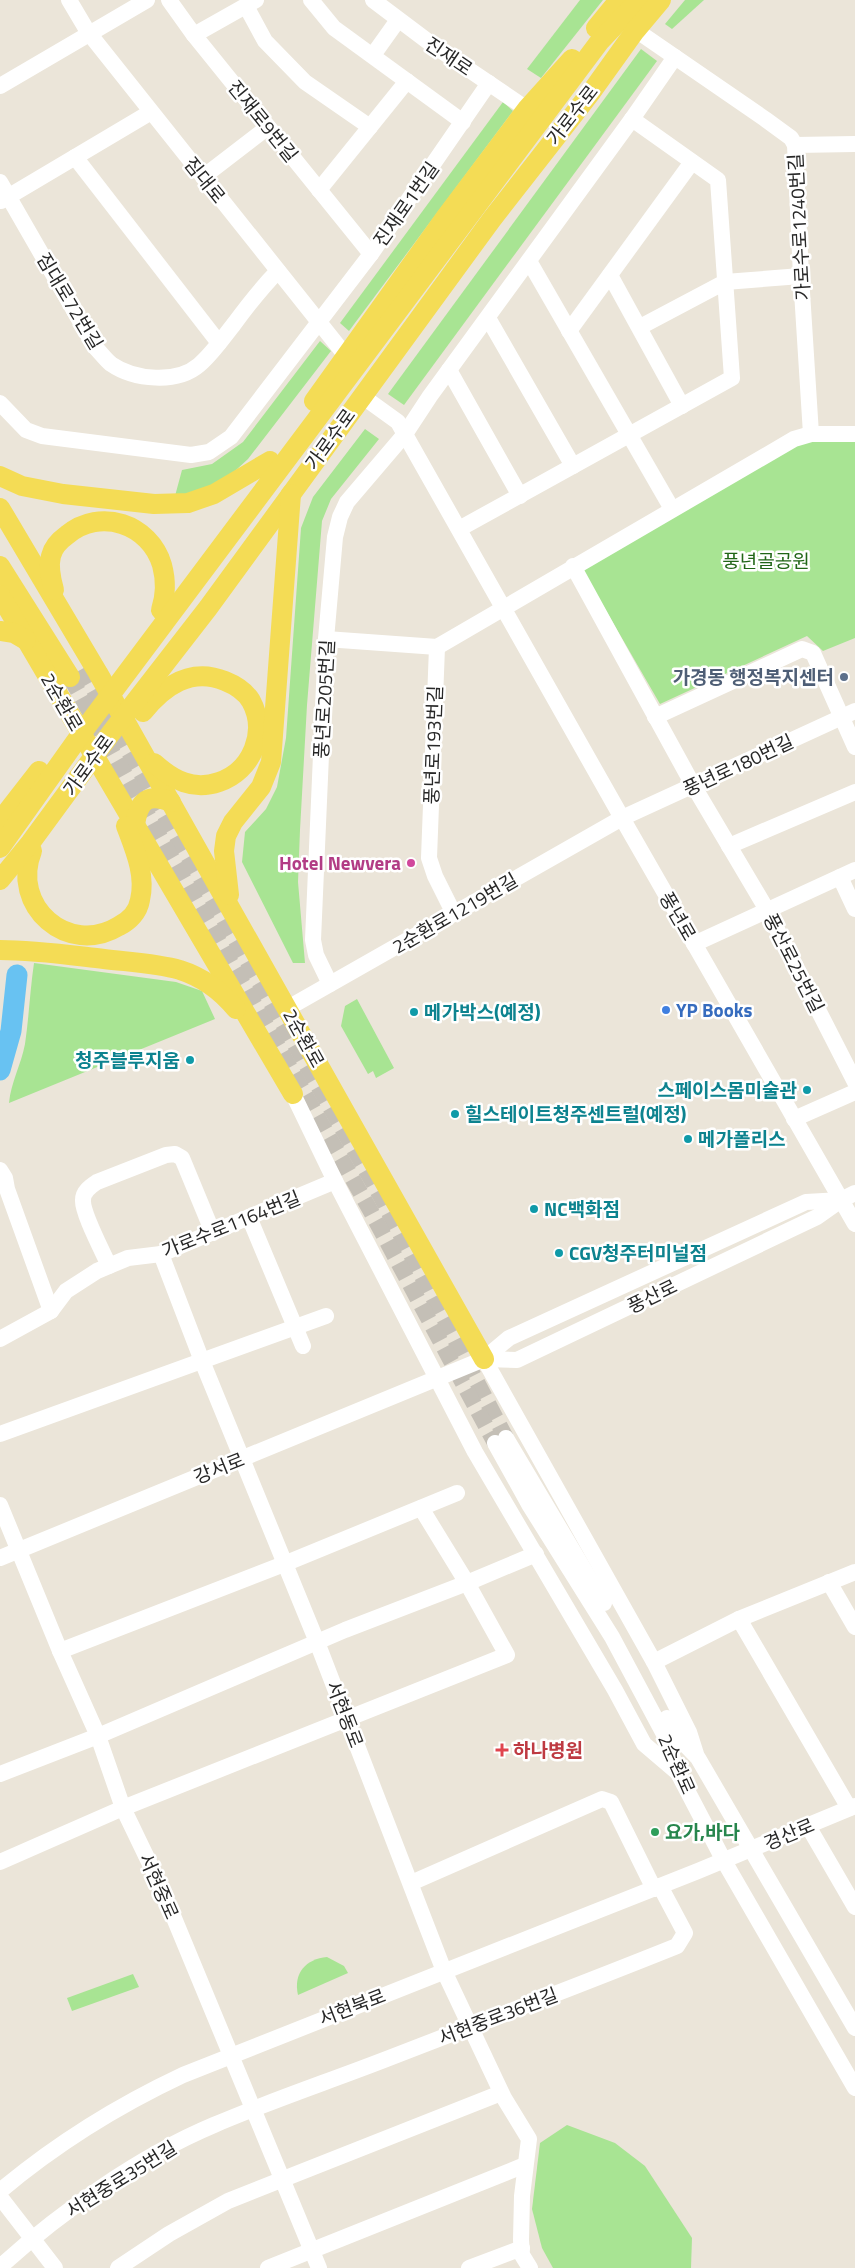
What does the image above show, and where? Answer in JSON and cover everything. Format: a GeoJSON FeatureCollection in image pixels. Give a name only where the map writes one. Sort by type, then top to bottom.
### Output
{"type":"FeatureCollection","features":[{"type":"Feature","properties":{"kind":"main road"},"geometry":{"type":"LineString","coordinates":[[571,61],[625,17],[632,0]]}},
{"type":"Feature","properties":{"kind":"main road","name":"가로수로"},"geometry":{"type":"LineString","coordinates":[[107,689],[144,650],[600,41],[625,17],[639,0]]}},
{"type":"Feature","properties":{"kind":"main road","name":"가로수로"},"geometry":{"type":"LineString","coordinates":[[0,880],[31,842],[101,766],[163,666],[492,219],[592,91],[625,17],[661,0]]}},
{"type":"Feature","properties":{"kind":"main road"},"geometry":{"type":"LineString","coordinates":[[571,61],[600,41]]}},
{"type":"Feature","properties":{"kind":"main road","name":"가로수로"},"geometry":{"type":"LineString","coordinates":[[0,848],[78,729],[161,610],[445,218],[527,109],[571,61]]}},
{"type":"Feature","properties":{"kind":"main road"},"geometry":{"type":"LineString","coordinates":[[0,476],[22,486],[47,491],[154,504],[188,502],[214,494],[270,461]]}},
{"type":"Feature","properties":{"kind":"main road"},"geometry":{"type":"LineString","coordinates":[[231,907],[224,857],[226,836],[233,822],[265,780],[273,752],[291,492]]}},
{"type":"Feature","properties":{"kind":"main road"},"geometry":{"type":"LineString","coordinates":[[0,508],[107,689]]}},
{"type":"Feature","properties":{"kind":"main road"},"geometry":{"type":"LineString","coordinates":[[67,621],[52,582],[51,556],[58,544],[71,532],[93,522],[114,522],[126,525],[138,531],[150,541],[160,560],[164,575],[164,597],[161,610]]}},
{"type":"Feature","properties":{"kind":"main road","name":"2순환로"},"geometry":{"type":"LineString","coordinates":[[0,534],[76,673],[0,566]]}},
{"type":"Feature","properties":{"kind":"main road","name":"2순환로"},"geometry":{"type":"LineString","coordinates":[[0,595],[293,1094]]}},
{"type":"Feature","properties":{"kind":"main road"},"geometry":{"type":"LineString","coordinates":[[0,631],[14,634],[26,640]]}},
{"type":"Feature","properties":{"kind":"main road"},"geometry":{"type":"LineString","coordinates":[[144,650],[143,660],[146,665],[153,668],[163,666]]}},
{"type":"Feature","properties":{"kind":"main road"},"geometry":{"type":"LineString","coordinates":[[150,703],[163,666]]}},
{"type":"Feature","properties":{"kind":"main road"},"geometry":{"type":"LineString","coordinates":[[126,723],[166,688],[185,678],[206,676],[221,679],[236,686],[250,700],[256,719],[257,738],[252,754],[242,768],[230,777],[214,784],[182,783],[169,776],[144,756]]}},
{"type":"Feature","properties":{"kind":"main road","name":"2순환로"},"geometry":{"type":"LineString","coordinates":[[107,689],[484,1359]]}},
{"type":"Feature","properties":{"kind":"main road"},"geometry":{"type":"LineString","coordinates":[[0,821],[78,729]]}},
{"type":"Feature","properties":{"kind":"main road"},"geometry":{"type":"LineString","coordinates":[[0,892],[32,852],[101,766],[138,858],[141,873],[138,907],[129,919],[116,928],[92,936],[75,935],[55,926],[38,910],[30,893],[28,872],[32,852]]}},
{"type":"Feature","properties":{"kind":"main road"},"geometry":{"type":"LineString","coordinates":[[0,795],[30,784]]}},
{"type":"Feature","properties":{"kind":"main road"},"geometry":{"type":"LineString","coordinates":[[135,824],[140,808],[145,801],[157,798],[171,802]]}},
{"type":"Feature","properties":{"kind":"main road"},"geometry":{"type":"LineString","coordinates":[[0,950],[24,950],[136,963],[180,970],[196,977],[228,999],[243,1018],[293,1094]]}},
{"type":"Feature","properties":{"kind":"street","name":"짐대로"},"geometry":{"type":"LineString","coordinates":[[69,0],[88,32],[346,356]]}},
{"type":"Feature","properties":{"kind":"street"},"geometry":{"type":"LineString","coordinates":[[0,86],[88,32],[125,5],[147,0]]}},
{"type":"Feature","properties":{"kind":"street","name":"진재로9번길"},"geometry":{"type":"LineString","coordinates":[[169,0],[194,35],[371,254]]}},
{"type":"Feature","properties":{"kind":"street"},"geometry":{"type":"LineString","coordinates":[[311,0],[334,28],[463,122]]}},
{"type":"Feature","properties":{"kind":"street","name":"진재로"},"geometry":{"type":"LineString","coordinates":[[374,0],[398,20],[527,109]]}},
{"type":"Feature","properties":{"kind":"street"},"geometry":{"type":"LineString","coordinates":[[194,35],[251,3],[265,41],[305,82],[370,127]]}},
{"type":"Feature","properties":{"kind":"street","name":"가로수로1240번길"},"geometry":{"type":"LineString","coordinates":[[625,17],[674,57],[791,138],[795,145],[800,276],[812,434]]}},
{"type":"Feature","properties":{"kind":"street"},"geometry":{"type":"LineString","coordinates":[[373,55],[398,20]]}},
{"type":"Feature","properties":{"kind":"street","name":"풍년로205번길"},"geometry":{"type":"LineString","coordinates":[[330,984],[316,955],[313,940],[326,640],[335,537],[340,517],[347,502],[405,434],[449,370],[632,119],[674,57]]}},
{"type":"Feature","properties":{"kind":"street"},"geometry":{"type":"LineString","coordinates":[[319,190],[407,81]]}},
{"type":"Feature","properties":{"kind":"street","name":"진재로1번길"},"geometry":{"type":"LineString","coordinates":[[0,403],[26,430],[42,436],[191,455],[209,452],[231,438],[371,254],[489,83]]}},
{"type":"Feature","properties":{"kind":"street"},"geometry":{"type":"LineString","coordinates":[[5,199],[151,112]]}},
{"type":"Feature","properties":{"kind":"street"},"geometry":{"type":"LineString","coordinates":[[459,529],[732,378],[718,180],[632,119]]}},
{"type":"Feature","properties":{"kind":"street"},"geometry":{"type":"LineString","coordinates":[[203,177],[268,127]]}},
{"type":"Feature","properties":{"kind":"street"},"geometry":{"type":"LineString","coordinates":[[795,145],[855,144]]}},
{"type":"Feature","properties":{"kind":"street"},"geometry":{"type":"LineString","coordinates":[[75,157],[219,343]]}},
{"type":"Feature","properties":{"kind":"street"},"geometry":{"type":"LineString","coordinates":[[569,332],[692,162]]}},
{"type":"Feature","properties":{"kind":"street","name":"짐대로72번길"},"geometry":{"type":"LineString","coordinates":[[0,182],[5,199],[95,347],[110,363],[125,371],[147,377],[176,376],[198,366],[219,343],[259,290],[278,271]]}},
{"type":"Feature","properties":{"kind":"street"},"geometry":{"type":"LineString","coordinates":[[529,261],[628,436],[672,509]]}},
{"type":"Feature","properties":{"kind":"street"},"geometry":{"type":"LineString","coordinates":[[610,275],[682,406]]}},
{"type":"Feature","properties":{"kind":"street"},"geometry":{"type":"LineString","coordinates":[[640,327],[725,282],[800,276]]}},
{"type":"Feature","properties":{"kind":"street"},"geometry":{"type":"LineString","coordinates":[[488,318],[573,466]]}},
{"type":"Feature","properties":{"kind":"street"},"geometry":{"type":"LineString","coordinates":[[449,370],[520,496]]}},
{"type":"Feature","properties":{"kind":"street","name":"풍년로"},"geometry":{"type":"LineString","coordinates":[[362,396],[398,422],[794,1119],[848,1196],[855,1224]]}},
{"type":"Feature","properties":{"kind":"street"},"geometry":{"type":"LineString","coordinates":[[326,640],[437,647],[572,566],[794,439],[812,434],[855,434]]}},
{"type":"Feature","properties":{"kind":"street","name":"풍산로25번길"},"geometry":{"type":"LineString","coordinates":[[572,566],[693,785],[767,910],[855,1082]]}},
{"type":"Feature","properties":{"kind":"street","name":"풍년로193번길"},"geometry":{"type":"LineString","coordinates":[[437,647],[429,858],[435,876],[454,914]]}},
{"type":"Feature","properties":{"kind":"street"},"geometry":{"type":"LineString","coordinates":[[655,716],[802,650],[813,654],[848,714],[855,747]]}},
{"type":"Feature","properties":{"kind":"street","name":"풍년로180번길"},"geometry":{"type":"LineString","coordinates":[[622,818],[848,714]]}},
{"type":"Feature","properties":{"kind":"street"},"geometry":{"type":"LineString","coordinates":[[729,846],[855,792]]}},
{"type":"Feature","properties":{"kind":"street","name":"2순환로1219번길"},"geometry":{"type":"LineString","coordinates":[[288,1008],[622,818]]}},
{"type":"Feature","properties":{"kind":"street"},"geometry":{"type":"LineString","coordinates":[[694,944],[848,873],[855,909]]}},
{"type":"Feature","properties":{"kind":"street"},"geometry":{"type":"LineString","coordinates":[[794,1119],[855,1092]]}},
{"type":"Feature","properties":{"kind":"street"},"geometry":{"type":"LineString","coordinates":[[293,1094],[335,1181],[475,1452],[536,1554],[644,1744],[678,1773]]}},
{"type":"Feature","properties":{"kind":"street"},"geometry":{"type":"LineString","coordinates":[[109,1266],[86,1212],[82,1200],[84,1194],[88,1188],[97,1182],[166,1155],[175,1154],[182,1158],[213,1233]]}},
{"type":"Feature","properties":{"kind":"street"},"geometry":{"type":"LineString","coordinates":[[0,1170],[5,1178],[3,1187],[50,1311]]}},
{"type":"Feature","properties":{"kind":"street","name":"가로수로1164번길"},"geometry":{"type":"LineString","coordinates":[[0,1339],[50,1311],[66,1292],[83,1279],[109,1266],[128,1258],[161,1254],[335,1181]]}},
{"type":"Feature","properties":{"kind":"street","name":"풍산로"},"geometry":{"type":"LineString","coordinates":[[438,1378],[484,1359],[509,1338],[806,1202],[848,1196]]}},
{"type":"Feature","properties":{"kind":"street","name":"풍산로"},"geometry":{"type":"LineString","coordinates":[[484,1359],[517,1360],[817,1217],[848,1196]]}},
{"type":"Feature","properties":{"kind":"street"},"geometry":{"type":"LineString","coordinates":[[249,1217],[303,1346]]}},
{"type":"Feature","properties":{"kind":"street","name":"서현동로"},"geometry":{"type":"LineString","coordinates":[[161,1254],[202,1361],[243,1458],[347,1719],[444,1971],[472,2026],[501,2093],[529,2139],[522,2196],[522,2248]]}},
{"type":"Feature","properties":{"kind":"street"},"geometry":{"type":"LineString","coordinates":[[0,1434],[326,1316]]}},
{"type":"Feature","properties":{"kind":"street"},"geometry":{"type":"LineString","coordinates":[[484,1359],[654,1662],[689,1732],[698,1758]]}},
{"type":"Feature","properties":{"kind":"street","name":"강서로"},"geometry":{"type":"LineString","coordinates":[[0,1558],[438,1378]]}},
{"type":"Feature","properties":{"kind":"street","name":"2순환로"},"geometry":{"type":"LineString","coordinates":[[855,2028],[698,1758],[674,1733],[622,1633],[500,1440],[530,1506],[612,1637],[666,1738],[678,1773],[724,1861],[855,2088]]}},
{"type":"Feature","properties":{"kind":"street"},"geometry":{"type":"LineString","coordinates":[[60,1651],[284,1564],[457,1493]]}},
{"type":"Feature","properties":{"kind":"street","name":"서현중로"},"geometry":{"type":"LineString","coordinates":[[0,1505],[60,1651],[98,1736],[123,1808],[162,1889],[319,2268]]}},
{"type":"Feature","properties":{"kind":"street"},"geometry":{"type":"LineString","coordinates":[[0,1862],[123,1808],[506,1655],[467,1583],[421,1508]]}},
{"type":"Feature","properties":{"kind":"street"},"geometry":{"type":"LineString","coordinates":[[0,1774],[98,1736],[316,1642],[536,1554]]}},
{"type":"Feature","properties":{"kind":"street"},"geometry":{"type":"LineString","coordinates":[[654,1662],[739,1619],[855,1572]]}},
{"type":"Feature","properties":{"kind":"street"},"geometry":{"type":"LineString","coordinates":[[829,1582],[855,1627]]}},
{"type":"Feature","properties":{"kind":"street"},"geometry":{"type":"LineString","coordinates":[[739,1619],[852,1807]]}},
{"type":"Feature","properties":{"kind":"street"},"geometry":{"type":"LineString","coordinates":[[411,1883],[602,1799],[612,1802],[657,1888]]}},
{"type":"Feature","properties":{"kind":"street","name":"경산로"},"geometry":{"type":"LineString","coordinates":[[724,1861],[852,1807]]}},
{"type":"Feature","properties":{"kind":"street"},"geometry":{"type":"LineString","coordinates":[[808,1826],[854,1902]]}},
{"type":"Feature","properties":{"kind":"street","name":"서현북로"},"geometry":{"type":"LineString","coordinates":[[0,2191],[25,2170],[95,2121],[144,2093],[231,2055],[724,1861]]}},
{"type":"Feature","properties":{"kind":"street","name":"서현중로36번길"},"geometry":{"type":"LineString","coordinates":[[253,2109],[677,1946],[685,1933],[657,1888]]}},
{"type":"Feature","properties":{"kind":"street"},"geometry":{"type":"LineString","coordinates":[[118,2268],[197,2218],[228,2202],[501,2093]]}},
{"type":"Feature","properties":{"kind":"street","name":"서현중로35번길"},"geometry":{"type":"LineString","coordinates":[[0,2267],[32,2239],[95,2192],[130,2170],[212,2126],[253,2109]]}},
{"type":"Feature","properties":{"kind":"street"},"geometry":{"type":"LineString","coordinates":[[268,2268],[525,2165]]}},
{"type":"Feature","properties":{"kind":"street"},"geometry":{"type":"LineString","coordinates":[[0,2197],[54,2268]]}},
{"type":"Feature","properties":{"kind":"street"},"geometry":{"type":"LineString","coordinates":[[469,2268],[522,2248],[522,2255],[530,2268]]}},
{"type":"Feature","properties":{"kind":"green space"},"geometry":{"type":"Polygon","coordinates":[[[580,0],[603,0],[541,78],[527,69],[580,0]]]}},
{"type":"Feature","properties":{"kind":"green space"},"geometry":{"type":"Polygon","coordinates":[[[685,0],[704,0],[672,29],[665,24],[685,0]]]}},
{"type":"Feature","properties":{"kind":"green space"},"geometry":{"type":"Polygon","coordinates":[[[641,49],[657,61],[404,405],[388,394],[641,49]]]}},
{"type":"Feature","properties":{"kind":"green space"},"geometry":{"type":"Polygon","coordinates":[[[503,102],[513,111],[349,331],[340,323],[503,102]]]}},
{"type":"Feature","properties":{"kind":"green space"},"geometry":{"type":"Polygon","coordinates":[[[320,341],[331,351],[248,459],[223,482],[199,492],[175,496],[182,470],[212,464],[243,442],[320,341]]]}},
{"type":"Feature","properties":{"kind":"green space"},"geometry":{"type":"Polygon","coordinates":[[[365,429],[379,439],[331,499],[322,521],[307,705],[298,882],[305,963],[293,963],[242,862],[245,832],[266,809],[277,787],[286,738],[301,528],[313,497],[365,429]]]}},
{"type":"Feature","properties":{"kind":"green space","name":"풍년골공원"},"geometry":{"type":"Polygon","coordinates":[[[813,441],[855,441],[855,638],[823,651],[807,636],[660,704],[582,569],[795,446],[813,441]]]}},
{"type":"Feature","properties":{"kind":"green space"},"geometry":{"type":"Polygon","coordinates":[[[34,963],[176,982],[202,991],[215,1019],[9,1103],[25,1044],[34,963]]]}},
{"type":"Feature","properties":{"kind":"green space"},"geometry":{"type":"Polygon","coordinates":[[[357,999],[394,1068],[376,1078],[373,1071],[368,1074],[341,1026],[345,1006],[357,999]]]}},
{"type":"Feature","properties":{"kind":"green space"},"geometry":{"type":"Polygon","coordinates":[[[327,1957],[344,1966],[348,1973],[298,1995],[297,1980],[299,1974],[307,1964],[327,1957]]]}},
{"type":"Feature","properties":{"kind":"green space"},"geometry":{"type":"Polygon","coordinates":[[[133,1974],[139,1987],[72,2011],[67,1998],[133,1974]]]}},
{"type":"Feature","properties":{"kind":"green space"},"geometry":{"type":"Polygon","coordinates":[[[567,2125],[615,2143],[645,2166],[692,2238],[691,2268],[553,2268],[542,2248],[532,2209],[540,2143],[567,2125]]]}},
{"type":"Feature","properties":{"kind":"waterway"},"geometry":{"type":"LineString","coordinates":[[0,1070],[11,1031],[17,975]]}},
{"type":"Feature","properties":{"kind":"tunnel"},"geometry":{"type":"LineString","coordinates":[[82,669],[381,1197],[506,1438]]}},
{"type":"Feature","properties":{"kind":"tunnel"},"geometry":{"type":"LineString","coordinates":[[70,677],[369,1208],[495,1443]]}},
{"type":"Feature","properties":{"kind":"place","name":"가경동 행정복지센터"},"geometry":{"type":"Point","coordinates":[844,677]}},
{"type":"Feature","properties":{"kind":"place","name":"Hotel Newvera"},"geometry":{"type":"Point","coordinates":[411,863]}},
{"type":"Feature","properties":{"kind":"place","name":"YP Books"},"geometry":{"type":"Point","coordinates":[666,1010]}},
{"type":"Feature","properties":{"kind":"place","name":"메가박스(예정)"},"geometry":{"type":"Point","coordinates":[414,1012]}},
{"type":"Feature","properties":{"kind":"place","name":"청주블루지움"},"geometry":{"type":"Point","coordinates":[190,1060]}},
{"type":"Feature","properties":{"kind":"place","name":"스페이스몸미술관"},"geometry":{"type":"Point","coordinates":[807,1090]}},
{"type":"Feature","properties":{"kind":"place","name":"힐스테이트청주센트럴(예정)"},"geometry":{"type":"Point","coordinates":[455,1114]}},
{"type":"Feature","properties":{"kind":"place","name":"메가폴리스"},"geometry":{"type":"Point","coordinates":[688,1139]}},
{"type":"Feature","properties":{"kind":"place","name":"NC백화점"},"geometry":{"type":"Point","coordinates":[534,1209]}},
{"type":"Feature","properties":{"kind":"place","name":"CGV청주터미널점"},"geometry":{"type":"Point","coordinates":[559,1253]}},
{"type":"Feature","properties":{"kind":"place","name":"하나병원"},"geometry":{"type":"Point","coordinates":[502,1750]}},
{"type":"Feature","properties":{"kind":"place","name":"요가,바다"},"geometry":{"type":"Point","coordinates":[655,1832]}}]}
